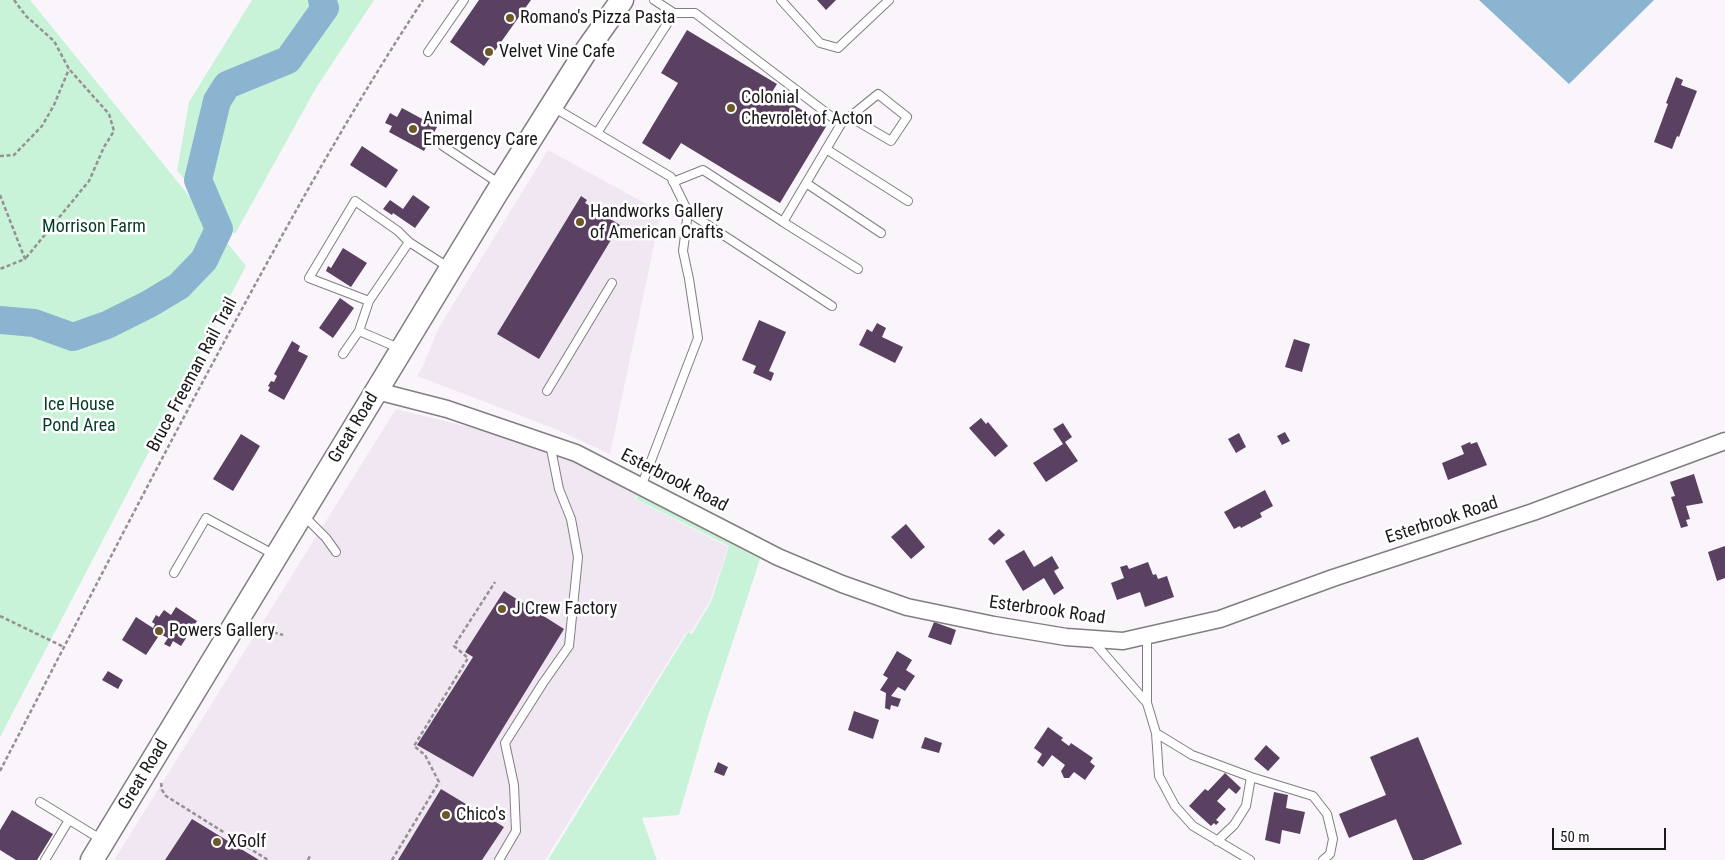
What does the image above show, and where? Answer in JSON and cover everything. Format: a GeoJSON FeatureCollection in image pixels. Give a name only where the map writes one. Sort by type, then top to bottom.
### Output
{"type":"FeatureCollection","features":[{"type":"Feature","properties":{"kind":"main road","name":"Great Road"},"geometry":{"type":"LineString","coordinates":[[92,860],[502,185],[586,51],[622,0]]}},
{"type":"Feature","properties":{"kind":"street","name":"Esterbrook Road"},"geometry":{"type":"LineString","coordinates":[[377,391],[447,409],[576,453],[778,557],[842,584],[907,607],[994,625],[1066,637],[1122,641],[1220,619],[1339,576],[1533,512],[1725,441]]}},
{"type":"Feature","properties":{"kind":"lane"},"geometry":{"type":"LineString","coordinates":[[428,52],[464,0]]}},
{"type":"Feature","properties":{"kind":"lane"},"geometry":{"type":"LineString","coordinates":[[654,0],[674,13],[695,13],[841,124]]}},
{"type":"Feature","properties":{"kind":"lane"},"geometry":{"type":"LineString","coordinates":[[781,0],[820,43],[838,48],[889,0]]}},
{"type":"Feature","properties":{"kind":"lane"},"geometry":{"type":"LineString","coordinates":[[597,133],[674,13]]}},
{"type":"Feature","properties":{"kind":"lane"},"geometry":{"type":"LineString","coordinates":[[783,222],[841,124],[850,116],[878,94],[907,117],[891,141],[850,116]]}},
{"type":"Feature","properties":{"kind":"lane"},"geometry":{"type":"LineString","coordinates":[[552,106],[671,177],[688,212],[832,306]]}},
{"type":"Feature","properties":{"kind":"lane"},"geometry":{"type":"LineString","coordinates":[[443,146],[502,185]]}},
{"type":"Feature","properties":{"kind":"lane"},"geometry":{"type":"LineString","coordinates":[[826,149],[908,201]]}},
{"type":"Feature","properties":{"kind":"lane"},"geometry":{"type":"LineString","coordinates":[[673,182],[703,170],[858,270]]}},
{"type":"Feature","properties":{"kind":"lane"},"geometry":{"type":"LineString","coordinates":[[806,183],[880,233]]}},
{"type":"Feature","properties":{"kind":"lane"},"geometry":{"type":"LineString","coordinates":[[369,301],[309,278],[355,201],[398,231],[409,242],[451,269]]}},
{"type":"Feature","properties":{"kind":"lane"},"geometry":{"type":"LineString","coordinates":[[641,487],[698,338],[683,251],[688,212]]}},
{"type":"Feature","properties":{"kind":"lane"},"geometry":{"type":"LineString","coordinates":[[343,354],[359,331],[369,301],[409,242]]}},
{"type":"Feature","properties":{"kind":"lane"},"geometry":{"type":"LineString","coordinates":[[547,391],[612,282]]}},
{"type":"Feature","properties":{"kind":"lane"},"geometry":{"type":"LineString","coordinates":[[359,331],[402,350]]}},
{"type":"Feature","properties":{"kind":"lane"},"geometry":{"type":"LineString","coordinates":[[499,860],[516,831],[514,785],[505,743],[569,646],[578,557],[571,519],[559,489],[550,443]]}},
{"type":"Feature","properties":{"kind":"lane"},"geometry":{"type":"LineString","coordinates":[[302,515],[326,538],[336,552]]}},
{"type":"Feature","properties":{"kind":"lane"},"geometry":{"type":"LineString","coordinates":[[174,573],[206,518],[277,556]]}},
{"type":"Feature","properties":{"kind":"lane"},"geometry":{"type":"LineString","coordinates":[[1147,635],[1147,703],[1156,733],[1159,776],[1176,806],[1193,826],[1250,860]]}},
{"type":"Feature","properties":{"kind":"lane"},"geometry":{"type":"LineString","coordinates":[[1091,639],[1147,703]]}},
{"type":"Feature","properties":{"kind":"lane"},"geometry":{"type":"LineString","coordinates":[[1156,733],[1192,755],[1251,777],[1313,796],[1327,814],[1332,838],[1330,854],[1323,860]]}},
{"type":"Feature","properties":{"kind":"lane"},"geometry":{"type":"LineString","coordinates":[[1218,841],[1234,825],[1246,806],[1251,777]]}},
{"type":"Feature","properties":{"kind":"lane"},"geometry":{"type":"LineString","coordinates":[[40,802],[104,841]]}},
{"type":"Feature","properties":{"kind":"lane"},"geometry":{"type":"LineString","coordinates":[[45,860],[69,820]]}},
{"type":"Feature","properties":{"kind":"path"},"geometry":{"type":"LineString","coordinates":[[0,269],[25,259],[89,181],[104,147],[114,131],[109,114],[69,69],[54,41],[26,16],[14,0]]}},
{"type":"Feature","properties":{"kind":"path","name":"Bruce Freeman Rail Trail"},"geometry":{"type":"LineString","coordinates":[[0,771],[191,403],[299,202],[383,60],[423,0]]}},
{"type":"Feature","properties":{"kind":"path"},"geometry":{"type":"LineString","coordinates":[[0,156],[14,155],[42,126],[54,105],[69,69]]}},
{"type":"Feature","properties":{"kind":"path"},"geometry":{"type":"LineString","coordinates":[[0,195],[25,259]]}},
{"type":"Feature","properties":{"kind":"path"},"geometry":{"type":"LineString","coordinates":[[392,860],[439,782],[425,755],[414,746],[468,658],[454,646],[495,582]]}},
{"type":"Feature","properties":{"kind":"path"},"geometry":{"type":"LineString","coordinates":[[0,616],[64,647]]}},
{"type":"Feature","properties":{"kind":"path"},"geometry":{"type":"LineString","coordinates":[[254,627],[283,635]]}},
{"type":"Feature","properties":{"kind":"path"},"geometry":{"type":"LineString","coordinates":[[160,781],[166,796],[268,860]]}},
{"type":"Feature","properties":{"kind":"path"},"geometry":{"type":"LineString","coordinates":[[308,860],[310,856]]}},
{"type":"Feature","properties":{"kind":"shaded area"},"geometry":{"type":"Polygon","coordinates":[[[548,150],[661,212],[610,454],[553,428],[417,376],[438,329],[548,150]]]}},
{"type":"Feature","properties":{"kind":"shaded area"},"geometry":{"type":"Polygon","coordinates":[[[396,409],[542,445],[637,495],[635,499],[728,547],[710,601],[691,632],[687,631],[545,860],[114,860],[396,409]]]}},
{"type":"Feature","properties":{"kind":"green space"},"geometry":{"type":"Polygon","coordinates":[[[0,0],[30,0],[246,266],[0,737],[0,0]]]}},
{"type":"Feature","properties":{"kind":"green space"},"geometry":{"type":"Polygon","coordinates":[[[252,0],[374,0],[316,88],[235,234],[177,171],[189,102],[252,0]]]}},
{"type":"Feature","properties":{"kind":"green space"},"geometry":{"type":"Polygon","coordinates":[[[638,495],[760,559],[708,716],[679,815],[642,818],[657,860],[548,860],[688,632],[692,634],[711,602],[729,546],[636,499],[638,495]]]}},
{"type":"Feature","properties":{"kind":"water"},"geometry":{"type":"Polygon","coordinates":[[[1479,0],[1654,0],[1569,84],[1479,0]]]}},
{"type":"Feature","properties":{"kind":"building"},"geometry":{"type":"Polygon","coordinates":[[[479,0],[531,0],[484,66],[450,42],[479,0]]]}},
{"type":"Feature","properties":{"kind":"building"},"geometry":{"type":"Polygon","coordinates":[[[817,0],[836,0],[826,10],[817,0]]]}},
{"type":"Feature","properties":{"kind":"building","name":"Colonial Chevrolet of Acton"},"geometry":{"type":"Polygon","coordinates":[[[687,30],[777,84],[772,92],[827,125],[780,203],[681,143],[670,160],[642,143],[678,83],[661,73],[687,30]]]}},
{"type":"Feature","properties":{"kind":"building"},"geometry":{"type":"Polygon","coordinates":[[[1676,77],[1683,80],[1681,85],[1697,91],[1679,137],[1677,136],[1672,149],[1654,142],[1676,77]]]}},
{"type":"Feature","properties":{"kind":"building","name":"Animal Emergency Care"},"geometry":{"type":"Polygon","coordinates":[[[402,108],[437,127],[424,151],[389,132],[392,126],[385,123],[390,113],[397,117],[402,108]]]}},
{"type":"Feature","properties":{"kind":"building"},"geometry":{"type":"Polygon","coordinates":[[[362,146],[398,170],[386,188],[350,165],[362,146]]]}},
{"type":"Feature","properties":{"kind":"building"},"geometry":{"type":"Polygon","coordinates":[[[413,195],[430,207],[415,228],[393,213],[392,215],[383,209],[390,200],[403,209],[413,195]]]}},
{"type":"Feature","properties":{"kind":"building"},"geometry":{"type":"Polygon","coordinates":[[[581,196],[587,200],[585,203],[620,225],[539,359],[497,334],[581,196]]]}},
{"type":"Feature","properties":{"kind":"building"},"geometry":{"type":"Polygon","coordinates":[[[343,248],[367,263],[351,287],[326,271],[328,266],[331,268],[343,248]]]}},
{"type":"Feature","properties":{"kind":"building"},"geometry":{"type":"Polygon","coordinates":[[[340,298],[354,308],[333,338],[319,328],[340,298]]]}},
{"type":"Feature","properties":{"kind":"building"},"geometry":{"type":"Polygon","coordinates":[[[759,320],[786,332],[769,371],[774,373],[771,381],[753,373],[756,366],[742,360],[759,320]]]}},
{"type":"Feature","properties":{"kind":"building"},"geometry":{"type":"Polygon","coordinates":[[[877,323],[886,328],[882,337],[903,347],[895,363],[859,345],[867,329],[872,332],[877,323]]]}},
{"type":"Feature","properties":{"kind":"building"},"geometry":{"type":"Polygon","coordinates":[[[1294,339],[1310,344],[1302,372],[1285,367],[1294,339]]]}},
{"type":"Feature","properties":{"kind":"building"},"geometry":{"type":"Polygon","coordinates":[[[292,341],[300,346],[298,351],[308,356],[284,400],[268,391],[270,387],[268,386],[271,381],[274,382],[277,376],[274,374],[292,341]]]}},
{"type":"Feature","properties":{"kind":"building"},"geometry":{"type":"Polygon","coordinates":[[[981,418],[986,424],[988,422],[1008,446],[995,457],[969,428],[981,418]]]}},
{"type":"Feature","properties":{"kind":"building"},"geometry":{"type":"Polygon","coordinates":[[[1063,423],[1072,437],[1065,442],[1078,461],[1046,482],[1033,463],[1063,444],[1053,429],[1063,423]]]}},
{"type":"Feature","properties":{"kind":"building"},"geometry":{"type":"Polygon","coordinates":[[[1285,432],[1290,441],[1282,445],[1277,436],[1285,432]]]}},
{"type":"Feature","properties":{"kind":"building"},"geometry":{"type":"Polygon","coordinates":[[[1239,433],[1246,447],[1236,453],[1228,439],[1239,433]]]}},
{"type":"Feature","properties":{"kind":"building"},"geometry":{"type":"Polygon","coordinates":[[[241,434],[260,446],[233,491],[213,479],[241,434]]]}},
{"type":"Feature","properties":{"kind":"building"},"geometry":{"type":"Polygon","coordinates":[[[1470,442],[1471,444],[1477,442],[1487,465],[1448,480],[1442,463],[1464,454],[1461,446],[1470,442]]]}},
{"type":"Feature","properties":{"kind":"building"},"geometry":{"type":"Polygon","coordinates":[[[1694,474],[1703,503],[1686,506],[1690,519],[1686,520],[1688,526],[1681,528],[1671,497],[1675,496],[1670,482],[1694,474]]]}},
{"type":"Feature","properties":{"kind":"building"},"geometry":{"type":"Polygon","coordinates":[[[1265,490],[1273,506],[1260,513],[1262,517],[1241,528],[1240,526],[1234,529],[1224,512],[1265,490]]]}},
{"type":"Feature","properties":{"kind":"building"},"geometry":{"type":"Polygon","coordinates":[[[906,524],[925,547],[911,559],[891,537],[906,524]]]}},
{"type":"Feature","properties":{"kind":"building"},"geometry":{"type":"Polygon","coordinates":[[[999,529],[1005,535],[994,545],[988,539],[999,529]]]}},
{"type":"Feature","properties":{"kind":"building"},"geometry":{"type":"Polygon","coordinates":[[[1725,546],[1725,578],[1717,581],[1708,552],[1725,546]]]}},
{"type":"Feature","properties":{"kind":"building"},"geometry":{"type":"Polygon","coordinates":[[[1024,550],[1034,567],[1052,556],[1059,568],[1054,571],[1064,588],[1054,595],[1044,578],[1023,591],[1005,561],[1024,550]]]}},
{"type":"Feature","properties":{"kind":"building"},"geometry":{"type":"Polygon","coordinates":[[[1148,562],[1153,575],[1156,574],[1158,579],[1167,576],[1174,597],[1145,607],[1140,592],[1117,600],[1111,583],[1124,578],[1120,567],[1127,565],[1129,569],[1148,562]]]}},
{"type":"Feature","properties":{"kind":"building"},"geometry":{"type":"Polygon","coordinates":[[[504,591],[564,629],[473,777],[417,745],[473,657],[465,652],[504,591]]]}},
{"type":"Feature","properties":{"kind":"building","name":"Powers Gallery"},"geometry":{"type":"Polygon","coordinates":[[[176,607],[197,621],[181,646],[173,641],[170,647],[164,644],[168,638],[160,634],[146,655],[122,640],[136,617],[153,628],[155,624],[152,622],[156,615],[159,617],[164,610],[171,615],[176,607]]]}},
{"type":"Feature","properties":{"kind":"building"},"geometry":{"type":"Polygon","coordinates":[[[934,622],[956,630],[951,645],[928,637],[934,622]]]}},
{"type":"Feature","properties":{"kind":"building"},"geometry":{"type":"Polygon","coordinates":[[[897,651],[912,660],[906,670],[915,676],[905,691],[898,687],[891,696],[901,699],[898,707],[891,705],[890,710],[885,708],[886,693],[880,690],[888,678],[883,675],[897,651]]]}},
{"type":"Feature","properties":{"kind":"building"},"geometry":{"type":"Polygon","coordinates":[[[108,671],[123,680],[118,689],[102,680],[108,671]]]}},
{"type":"Feature","properties":{"kind":"building"},"geometry":{"type":"Polygon","coordinates":[[[854,711],[879,720],[873,739],[848,730],[854,711]]]}},
{"type":"Feature","properties":{"kind":"building"},"geometry":{"type":"Polygon","coordinates":[[[1048,727],[1063,738],[1061,740],[1069,746],[1071,743],[1093,758],[1090,762],[1095,766],[1085,780],[1074,772],[1069,778],[1064,778],[1061,771],[1065,765],[1052,755],[1043,767],[1037,762],[1042,754],[1034,748],[1048,727]]]}},
{"type":"Feature","properties":{"kind":"building"},"geometry":{"type":"Polygon","coordinates":[[[925,737],[942,743],[939,753],[921,748],[925,737]]]}},
{"type":"Feature","properties":{"kind":"building"},"geometry":{"type":"Polygon","coordinates":[[[1418,737],[1462,844],[1423,860],[1413,860],[1396,819],[1349,838],[1339,814],[1386,795],[1370,757],[1418,737]]]}},
{"type":"Feature","properties":{"kind":"building"},"geometry":{"type":"Polygon","coordinates":[[[1266,745],[1280,758],[1268,771],[1254,759],[1266,745]]]}},
{"type":"Feature","properties":{"kind":"building"},"geometry":{"type":"Polygon","coordinates":[[[718,762],[728,767],[724,776],[714,772],[718,762]]]}},
{"type":"Feature","properties":{"kind":"building"},"geometry":{"type":"Polygon","coordinates":[[[1225,773],[1241,788],[1236,794],[1229,788],[1217,801],[1226,809],[1216,820],[1219,822],[1211,826],[1189,806],[1205,789],[1208,791],[1225,773]]]}},
{"type":"Feature","properties":{"kind":"building"},"geometry":{"type":"Polygon","coordinates":[[[441,789],[504,827],[482,860],[398,860],[441,789]]]}},
{"type":"Feature","properties":{"kind":"building"},"geometry":{"type":"Polygon","coordinates":[[[1274,792],[1288,795],[1286,808],[1305,812],[1300,834],[1282,830],[1280,844],[1265,840],[1274,792]]]}},
{"type":"Feature","properties":{"kind":"building"},"geometry":{"type":"Polygon","coordinates":[[[12,810],[53,834],[37,860],[16,860],[0,850],[0,830],[12,810]]]}},
{"type":"Feature","properties":{"kind":"building"},"geometry":{"type":"Polygon","coordinates":[[[192,819],[259,860],[165,860],[192,819]]]}},
{"type":"Feature","properties":{"kind":"waterway"},"geometry":{"type":"LineString","coordinates":[[0,320],[34,323],[73,337],[107,325],[149,304],[179,286],[204,260],[219,229],[198,180],[217,101],[227,85],[288,60],[325,8],[322,0]]}},
{"type":"Feature","properties":{"kind":"place","name":"Romano's Pizza Pasta"},"geometry":{"type":"Point","coordinates":[510,18]}},
{"type":"Feature","properties":{"kind":"place","name":"Velvet Vine Cafe"},"geometry":{"type":"Point","coordinates":[489,52]}},
{"type":"Feature","properties":{"kind":"place","name":"Colonial Chevrolet of Acton"},"geometry":{"type":"Point","coordinates":[731,108]}},
{"type":"Feature","properties":{"kind":"place","name":"Animal Emergency Care"},"geometry":{"type":"Point","coordinates":[413,129]}},
{"type":"Feature","properties":{"kind":"place","name":"Handworks Gallery of American Crafts"},"geometry":{"type":"Point","coordinates":[580,222]}},
{"type":"Feature","properties":{"kind":"place","name":"J Crew Factory"},"geometry":{"type":"Point","coordinates":[502,609]}},
{"type":"Feature","properties":{"kind":"place","name":"Powers Gallery"},"geometry":{"type":"Point","coordinates":[159,631]}},
{"type":"Feature","properties":{"kind":"place","name":"Chico's"},"geometry":{"type":"Point","coordinates":[446,815]}},
{"type":"Feature","properties":{"kind":"place","name":"XGolf"},"geometry":{"type":"Point","coordinates":[217,842]}},
{"type":"Feature","properties":{"kind":"park label","name":"Morrison Farm"},"geometry":{"type":"Point","coordinates":[94,227]}},
{"type":"Feature","properties":{"kind":"park label","name":"Ice House Pond Area"},"geometry":{"type":"Point","coordinates":[79,415]}}]}
